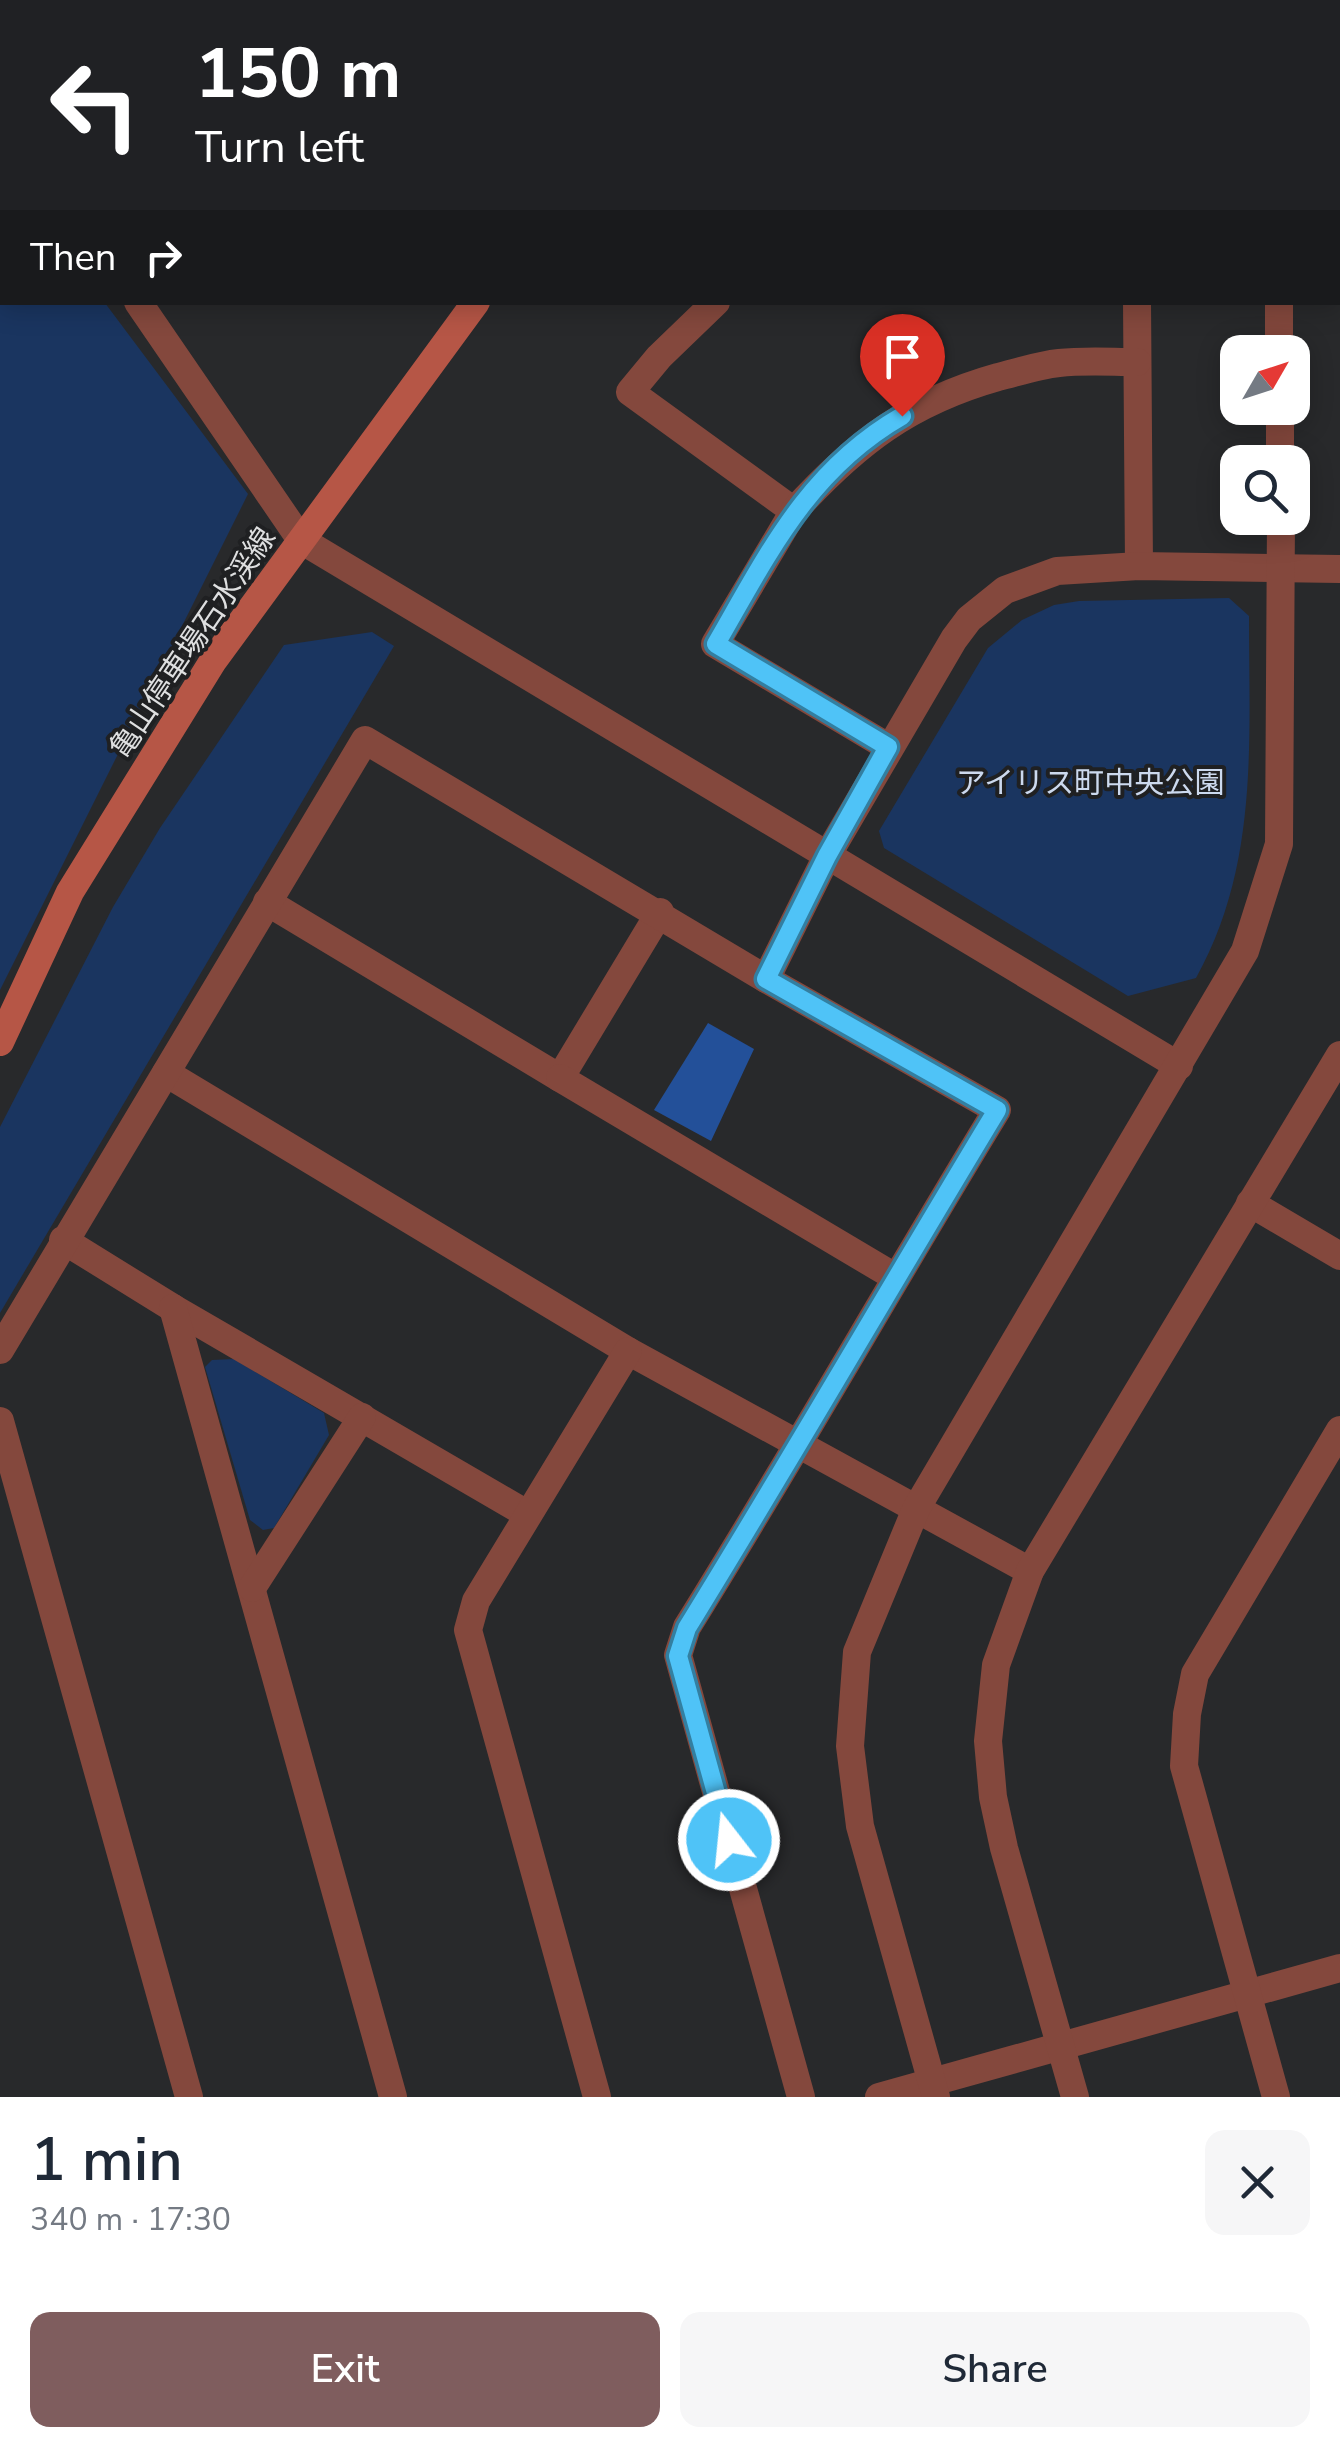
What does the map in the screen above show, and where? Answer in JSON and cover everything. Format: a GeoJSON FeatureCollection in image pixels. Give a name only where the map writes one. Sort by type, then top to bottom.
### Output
{"type":"FeatureCollection","features":[{"type":"Feature","properties":{"kind":"main road","name":"亀山停車場石水渓線"},"geometry":{"type":"LineString","coordinates":[[0,1042],[70,892],[213,661],[474,305]]}},
{"type":"Feature","properties":{"kind":"street"},"geometry":{"type":"LineString","coordinates":[[140,305],[302,540],[1178,1066]]}},
{"type":"Feature","properties":{"kind":"street"},"geometry":{"type":"LineString","coordinates":[[713,305],[659,357],[630,392],[794,511]]}},
{"type":"Feature","properties":{"kind":"street"},"geometry":{"type":"LineString","coordinates":[[1137,305],[1139,566]]}},
{"type":"Feature","properties":{"kind":"street"},"geometry":{"type":"LineString","coordinates":[[1279,305],[1280,335]]}},
{"type":"Feature","properties":{"kind":"street"},"geometry":{"type":"LineString","coordinates":[[888,747],[716,644],[794,511],[852,452],[882,428],[924,404],[968,386],[1057,363],[1136,362]]}},
{"type":"Feature","properties":{"kind":"street"},"geometry":{"type":"LineString","coordinates":[[934,2089],[860,1826],[850,1746],[858,1652],[916,1509],[1245,950],[1279,844],[1281,535]]}},
{"type":"Feature","properties":{"kind":"street"},"geometry":{"type":"LineString","coordinates":[[766,979],[827,856],[954,639],[969,620],[1006,590],[1057,571],[1139,566],[1340,568]]}},
{"type":"Feature","properties":{"kind":"street"},"geometry":{"type":"LineString","coordinates":[[0,1350],[365,740],[660,912],[766,979],[997,1110],[799,1447],[687,1628],[678,1656],[801,2097]]}},
{"type":"Feature","properties":{"kind":"street"},"geometry":{"type":"LineString","coordinates":[[267,902],[896,1277]]}},
{"type":"Feature","properties":{"kind":"street"},"geometry":{"type":"LineString","coordinates":[[560,1078],[660,912]]}},
{"type":"Feature","properties":{"kind":"street"},"geometry":{"type":"LineString","coordinates":[[1076,2097],[992,1797],[988,1741],[996,1665],[1030,1571],[1340,1055]]}},
{"type":"Feature","properties":{"kind":"street"},"geometry":{"type":"LineString","coordinates":[[166,1072],[628,1351],[1030,1571]]}},
{"type":"Feature","properties":{"kind":"street"},"geometry":{"type":"LineString","coordinates":[[1250,1202],[1340,1256]]}},
{"type":"Feature","properties":{"kind":"street"},"geometry":{"type":"LineString","coordinates":[[64,1240],[526,1514]]}},
{"type":"Feature","properties":{"kind":"street"},"geometry":{"type":"LineString","coordinates":[[173,1308],[394,2097]]}},
{"type":"Feature","properties":{"kind":"street"},"geometry":{"type":"LineString","coordinates":[[597,2097],[468,1630],[476,1601],[628,1351]]}},
{"type":"Feature","properties":{"kind":"street"},"geometry":{"type":"LineString","coordinates":[[252,1588],[362,1417]]}},
{"type":"Feature","properties":{"kind":"street"},"geometry":{"type":"LineString","coordinates":[[0,1421],[188,2097]]}},
{"type":"Feature","properties":{"kind":"street"},"geometry":{"type":"LineString","coordinates":[[1276,2097],[1184,1766],[1187,1714],[1196,1674],[1340,1430]]}},
{"type":"Feature","properties":{"kind":"street"},"geometry":{"type":"LineString","coordinates":[[879,2097],[934,2089],[1061,2046],[1340,1968]]}},
{"type":"Feature","properties":{"kind":"green space"},"geometry":{"type":"Polygon","coordinates":[[[0,305],[106,305],[248,494],[0,990],[0,305]]]}},
{"type":"Feature","properties":{"kind":"green space","name":"アイリス町中央公園"},"geometry":{"type":"Polygon","coordinates":[[[1229,598],[1249,616],[1246,802],[1231,891],[1196,978],[1128,996],[884,848],[879,831],[988,648],[1022,620],[1054,605],[1079,601],[1229,598]]]}},
{"type":"Feature","properties":{"kind":"green space"},"geometry":{"type":"Polygon","coordinates":[[[372,632],[394,646],[0,1313],[0,1127],[113,907],[160,828],[284,645],[372,632]]]}},
{"type":"Feature","properties":{"kind":"green space"},"geometry":{"type":"Polygon","coordinates":[[[234,1359],[324,1413],[329,1435],[274,1528],[263,1530],[250,1520],[205,1367],[212,1360],[234,1359]]]}},
{"type":"Feature","properties":{"kind":"building"},"geometry":{"type":"Polygon","coordinates":[[[708,1023],[754,1049],[711,1141],[654,1110],[708,1023]]]}},
{"type":"Feature","properties":{"kind":"route"},"geometry":{"type":"LineString","coordinates":[[729,1840],[678,1656],[687,1628],[799,1447],[997,1110],[766,979],[827,856],[888,747],[716,644],[794,511],[852,452],[902,416]]}}]}
